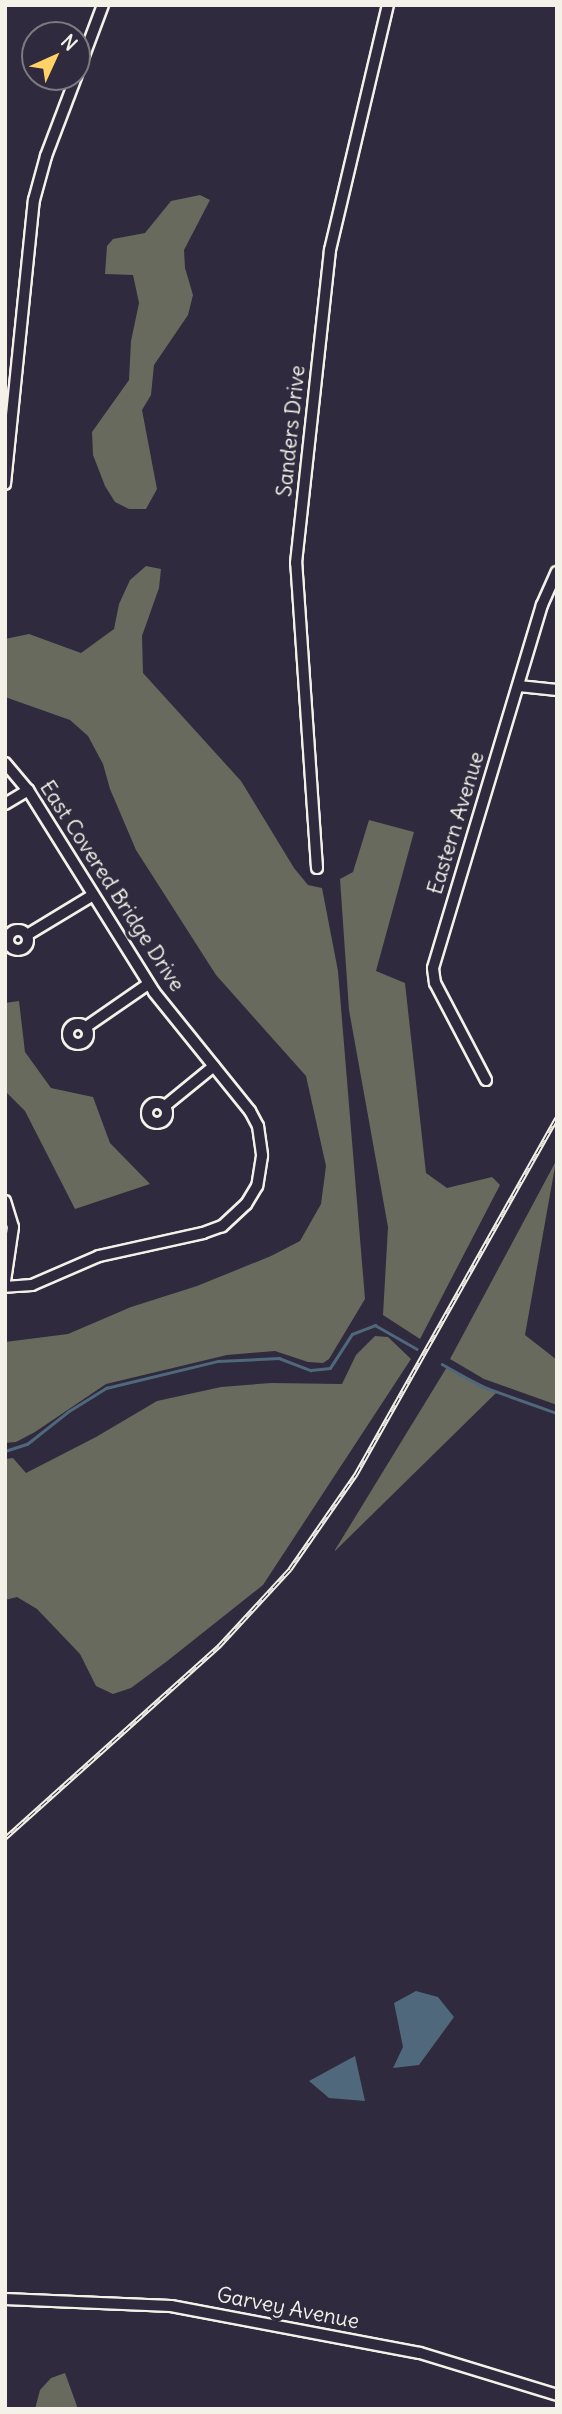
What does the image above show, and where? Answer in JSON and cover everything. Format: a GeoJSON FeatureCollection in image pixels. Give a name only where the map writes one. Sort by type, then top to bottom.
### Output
{"type":"FeatureCollection","features":[{"type":"Feature","properties":{"kind":"street"},"geometry":{"type":"LineString","coordinates":[[91,37],[103,5]]}},
{"type":"Feature","properties":{"kind":"street","name":"Sanders Drive"},"geometry":{"type":"LineString","coordinates":[[317,868],[296,563],[330,250],[388,5]]}},
{"type":"Feature","properties":{"kind":"street"},"geometry":{"type":"LineString","coordinates":[[5,484],[34,200],[46,156],[70,91]]}},
{"type":"Feature","properties":{"kind":"street","name":"Eastern Avenue"},"geometry":{"type":"LineString","coordinates":[[486,1080],[435,983],[433,968],[542,605],[557,572]]}},
{"type":"Feature","properties":{"kind":"street"},"geometry":{"type":"LineString","coordinates":[[519,686],[557,690]]}},
{"type":"Feature","properties":{"kind":"street","name":"East Covered Bridge Drive"},"geometry":{"type":"LineString","coordinates":[[5,762],[28,790],[148,984],[250,1111],[262,1141],[257,1186],[239,1213],[222,1226],[203,1233],[99,1255],[32,1285],[5,1287]]}},
{"type":"Feature","properties":{"kind":"street"},"geometry":{"type":"LineString","coordinates":[[5,804],[28,790]]}},
{"type":"Feature","properties":{"kind":"street"},"geometry":{"type":"LineString","coordinates":[[27,935],[93,895]]}},
{"type":"Feature","properties":{"kind":"street"},"geometry":{"type":"LineString","coordinates":[[86,1027],[148,984]]}},
{"type":"Feature","properties":{"kind":"street"},"geometry":{"type":"LineString","coordinates":[[164,1106],[214,1066]]}},
{"type":"Feature","properties":{"kind":"street"},"geometry":{"type":"LineString","coordinates":[[5,1201],[13,1227],[5,1281]]}},
{"type":"Feature","properties":{"kind":"street","name":"Garvey Avenue"},"geometry":{"type":"LineString","coordinates":[[5,2299],[172,2306],[420,2353],[557,2395]]}},
{"type":"Feature","properties":{"kind":"green space"},"geometry":{"type":"Polygon","coordinates":[[[200,195],[210,200],[184,250],[185,268],[193,295],[188,315],[154,365],[151,395],[142,410],[157,489],[146,509],[129,509],[115,502],[105,486],[93,455],[92,432],[129,380],[131,341],[139,303],[133,275],[105,274],[107,246],[113,239],[145,233],[171,201],[200,195]]]}},
{"type":"Feature","properties":{"kind":"green space"},"geometry":{"type":"Polygon","coordinates":[[[146,566],[161,569],[159,588],[142,636],[143,673],[241,781],[294,868],[308,885],[322,888],[338,971],[365,1299],[329,1359],[323,1363],[308,1362],[275,1351],[227,1355],[106,1384],[35,1432],[16,1442],[5,1443],[5,1342],[68,1334],[131,1307],[197,1286],[271,1256],[300,1241],[321,1204],[326,1166],[306,1076],[216,975],[136,850],[110,789],[103,764],[88,736],[70,720],[5,697],[5,639],[29,634],[81,653],[114,629],[119,604],[130,580],[146,566]]]}},
{"type":"Feature","properties":{"kind":"green space"},"geometry":{"type":"Polygon","coordinates":[[[369,820],[414,832],[376,971],[405,983],[426,1173],[447,1188],[492,1177],[500,1185],[420,1339],[383,1315],[388,1227],[349,1010],[340,879],[353,872],[369,820]]]}},
{"type":"Feature","properties":{"kind":"green space"},"geometry":{"type":"Polygon","coordinates":[[[19,1001],[25,1052],[51,1088],[93,1097],[110,1143],[150,1184],[75,1209],[25,1111],[5,1091],[5,1003],[19,1001]]]}},
{"type":"Feature","properties":{"kind":"green space"},"geometry":{"type":"Polygon","coordinates":[[[556,1161],[525,1335],[557,1360],[557,1405],[484,1379],[450,1359],[556,1161]]]}},
{"type":"Feature","properties":{"kind":"green space"},"geometry":{"type":"Polygon","coordinates":[[[375,1336],[388,1337],[411,1359],[263,1585],[131,1688],[113,1694],[96,1686],[80,1654],[37,1609],[17,1597],[5,1600],[5,1459],[13,1458],[26,1473],[96,1437],[157,1401],[221,1387],[271,1383],[342,1384],[356,1355],[375,1336]]]}},
{"type":"Feature","properties":{"kind":"green space"},"geometry":{"type":"Polygon","coordinates":[[[447,1367],[497,1392],[335,1551],[335,1550],[447,1367]]]}},
{"type":"Feature","properties":{"kind":"green space"},"geometry":{"type":"Polygon","coordinates":[[[65,2373],[78,2409],[35,2409],[40,2390],[51,2378],[65,2373]]]}},
{"type":"Feature","properties":{"kind":"water"},"geometry":{"type":"Polygon","coordinates":[[[416,1991],[438,1997],[454,2017],[419,2065],[393,2068],[403,2047],[394,2003],[416,1991]]]}},
{"type":"Feature","properties":{"kind":"water"},"geometry":{"type":"Polygon","coordinates":[[[355,2056],[365,2101],[329,2098],[309,2081],[355,2056]]]}},
{"type":"Feature","properties":{"kind":"waterway"},"geometry":{"type":"LineString","coordinates":[[5,1451],[27,1444],[69,1411],[106,1388],[218,1361],[279,1358],[311,1370],[330,1368],[352,1334],[375,1325],[417,1349]]}},
{"type":"Feature","properties":{"kind":"waterway"},"geometry":{"type":"LineString","coordinates":[[442,1364],[481,1386],[557,1413]]}},
{"type":"Feature","properties":{"kind":"railway"},"geometry":{"type":"LineString","coordinates":[[5,1838],[219,1646],[290,1569],[356,1474],[557,1118]]}}]}
